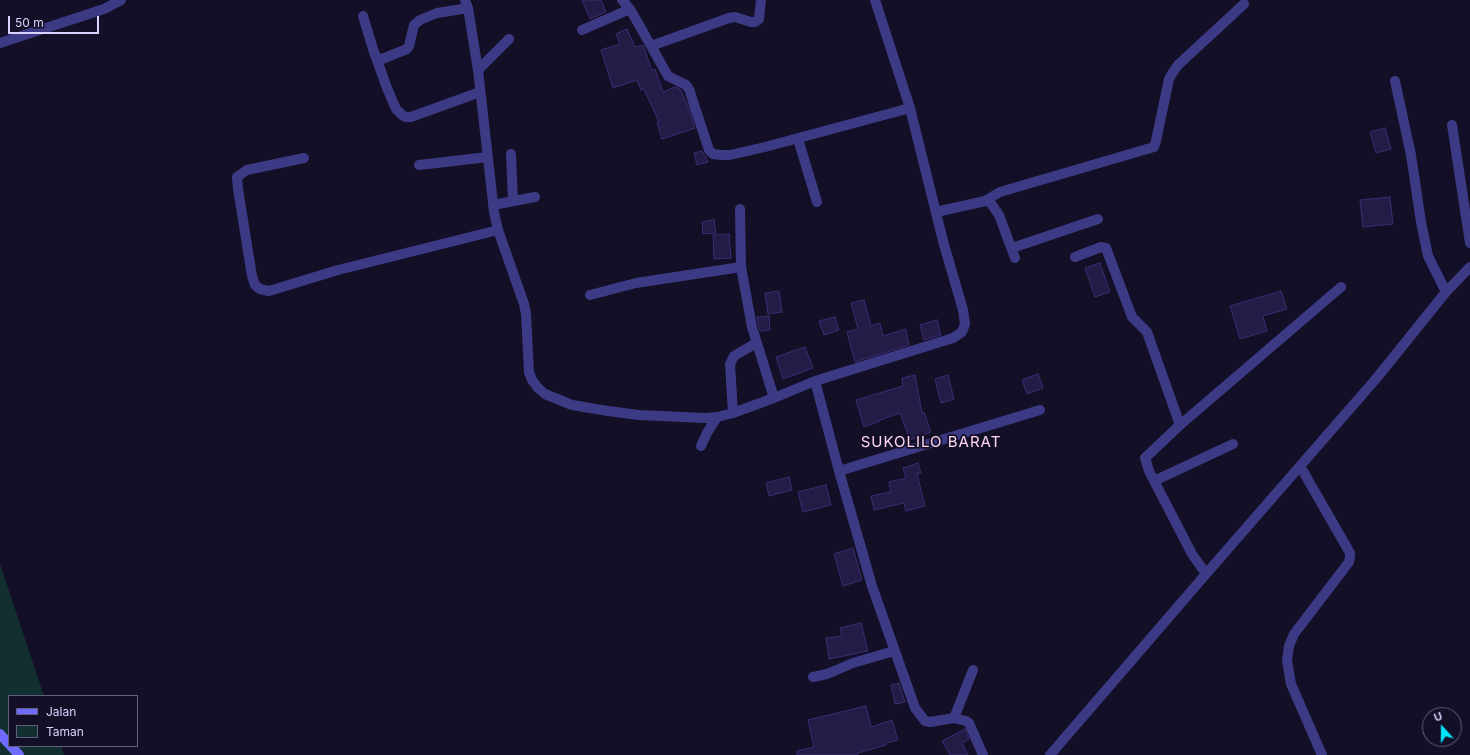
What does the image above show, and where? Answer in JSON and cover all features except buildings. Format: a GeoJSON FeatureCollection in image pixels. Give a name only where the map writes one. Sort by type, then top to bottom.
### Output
{"type":"FeatureCollection","features":[{"type":"Feature","properties":{"kind":"main road"},"geometry":{"type":"LineString","coordinates":[[0,734],[8,743]]}},
{"type":"Feature","properties":{"kind":"main road"},"geometry":{"type":"LineString","coordinates":[[12,747],[19,755]]}},
{"type":"Feature","properties":{"kind":"street"},"geometry":{"type":"LineString","coordinates":[[0,43],[104,9],[121,0]]}},
{"type":"Feature","properties":{"kind":"street"},"geometry":{"type":"LineString","coordinates":[[622,0],[630,9],[668,76],[686,85],[690,89],[709,150],[713,154],[730,155],[798,139],[910,108]]}},
{"type":"Feature","properties":{"kind":"street"},"geometry":{"type":"LineString","coordinates":[[651,46],[729,18],[735,17],[756,22],[759,19],[761,0]]}},
{"type":"Feature","properties":{"kind":"street"},"geometry":{"type":"LineString","coordinates":[[377,61],[407,49],[414,25],[420,20],[436,13],[467,4],[478,70],[493,205],[498,230],[522,295],[526,314],[529,372],[532,380],[538,388],[551,397],[572,404],[608,412],[678,418],[717,417],[733,413],[816,381],[954,338],[962,332],[965,320],[963,310],[936,212],[910,108],[874,0]]}},
{"type":"Feature","properties":{"kind":"street"},"geometry":{"type":"LineString","coordinates":[[936,212],[985,200],[1000,192],[1154,147],[1156,144],[1169,79],[1173,72],[1178,65],[1244,4]]}},
{"type":"Feature","properties":{"kind":"street"},"geometry":{"type":"LineString","coordinates":[[582,30],[630,9]]}},
{"type":"Feature","properties":{"kind":"street"},"geometry":{"type":"LineString","coordinates":[[363,16],[377,61],[396,109],[405,116],[411,117],[480,92]]}},
{"type":"Feature","properties":{"kind":"street"},"geometry":{"type":"LineString","coordinates":[[478,70],[509,39]]}},
{"type":"Feature","properties":{"kind":"street"},"geometry":{"type":"LineString","coordinates":[[1395,81],[1411,155],[1421,222],[1428,256],[1446,292]]}},
{"type":"Feature","properties":{"kind":"street"},"geometry":{"type":"LineString","coordinates":[[1452,125],[1470,243]]}},
{"type":"Feature","properties":{"kind":"street"},"geometry":{"type":"LineString","coordinates":[[798,139],[817,202]]}},
{"type":"Feature","properties":{"kind":"street"},"geometry":{"type":"LineString","coordinates":[[511,154],[513,201]]}},
{"type":"Feature","properties":{"kind":"street"},"geometry":{"type":"LineString","coordinates":[[419,165],[488,157]]}},
{"type":"Feature","properties":{"kind":"street"},"geometry":{"type":"LineString","coordinates":[[304,158],[247,170],[241,173],[238,177],[238,189],[252,276],[255,285],[260,289],[269,290],[346,268],[498,230]]}},
{"type":"Feature","properties":{"kind":"street"},"geometry":{"type":"LineString","coordinates":[[493,205],[535,197]]}},
{"type":"Feature","properties":{"kind":"street"},"geometry":{"type":"LineString","coordinates":[[985,200],[990,202],[999,215],[1015,258]]}},
{"type":"Feature","properties":{"kind":"street"},"geometry":{"type":"LineString","coordinates":[[740,209],[741,267],[756,343],[774,398]]}},
{"type":"Feature","properties":{"kind":"street"},"geometry":{"type":"LineString","coordinates":[[1012,248],[1098,219]]}},
{"type":"Feature","properties":{"kind":"street"},"geometry":{"type":"LineString","coordinates":[[1075,257],[1101,247],[1106,248],[1132,317],[1147,332],[1180,424]]}},
{"type":"Feature","properties":{"kind":"street"},"geometry":{"type":"LineString","coordinates":[[590,295],[636,283],[741,267]]}},
{"type":"Feature","properties":{"kind":"street"},"geometry":{"type":"LineString","coordinates":[[1050,755],[1375,380],[1446,292],[1470,267]]}},
{"type":"Feature","properties":{"kind":"street"},"geometry":{"type":"LineString","coordinates":[[1206,574],[1192,554],[1144,460],[1180,424],[1341,287]]}},
{"type":"Feature","properties":{"kind":"street"},"geometry":{"type":"LineString","coordinates":[[733,413],[730,364],[734,356],[756,343]]}},
{"type":"Feature","properties":{"kind":"street"},"geometry":{"type":"LineString","coordinates":[[816,381],[839,471],[872,586],[915,708],[923,720],[930,722],[954,718],[969,723],[983,755]]}},
{"type":"Feature","properties":{"kind":"street"},"geometry":{"type":"LineString","coordinates":[[839,471],[1040,410]]}},
{"type":"Feature","properties":{"kind":"street"},"geometry":{"type":"LineString","coordinates":[[702,446],[707,433],[717,417]]}},
{"type":"Feature","properties":{"kind":"street"},"geometry":{"type":"LineString","coordinates":[[1154,481],[1233,444]]}},
{"type":"Feature","properties":{"kind":"street"},"geometry":{"type":"LineString","coordinates":[[1300,466],[1350,552],[1349,562],[1294,634],[1289,646],[1287,661],[1291,684],[1322,755]]}},
{"type":"Feature","properties":{"kind":"street"},"geometry":{"type":"LineString","coordinates":[[813,677],[827,674],[853,663],[894,651]]}},
{"type":"Feature","properties":{"kind":"street"},"geometry":{"type":"LineString","coordinates":[[954,718],[973,670]]}},
{"type":"Feature","properties":{"kind":"green space"},"geometry":{"type":"Polygon","coordinates":[[[0,564],[44,695],[8,695],[8,747],[61,747],[64,755],[0,755],[0,564]]]}},
{"type":"Feature","properties":{"kind":"district","name":"SUKOLILO BARAT"},"geometry":{"type":"Point","coordinates":[931,442]}}]}
